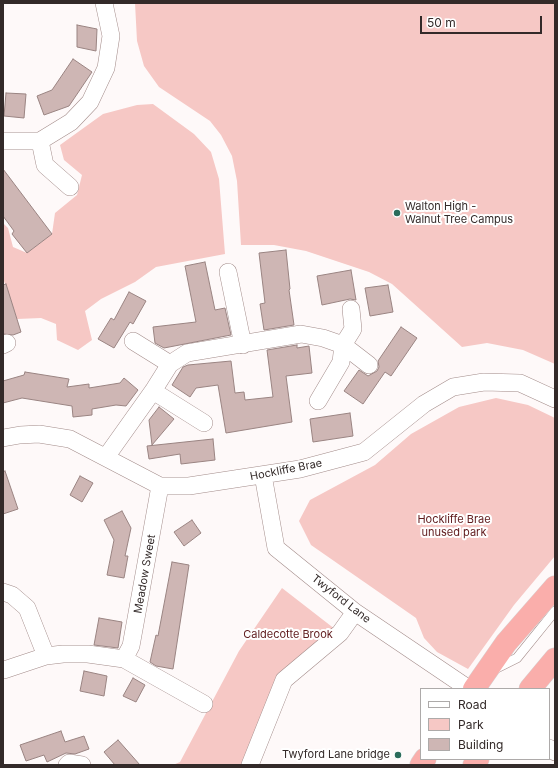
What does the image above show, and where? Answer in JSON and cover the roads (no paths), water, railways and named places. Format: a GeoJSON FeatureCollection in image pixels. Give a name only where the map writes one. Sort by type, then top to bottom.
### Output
{"type":"FeatureCollection","features":[{"type":"Feature","properties":{"kind":"highway"},"geometry":{"type":"LineString","coordinates":[[480,681],[506,643],[555,587]]}},
{"type":"Feature","properties":{"kind":"highway"},"geometry":{"type":"LineString","coordinates":[[531,688],[555,659]]}},
{"type":"Feature","properties":{"kind":"street"},"geometry":{"type":"LineString","coordinates":[[3,141],[40,141],[71,122],[90,102],[106,68],[111,36],[104,3]]}},
{"type":"Feature","properties":{"kind":"street"},"geometry":{"type":"LineString","coordinates":[[40,141],[46,165],[70,186]]}},
{"type":"Feature","properties":{"kind":"street"},"geometry":{"type":"LineString","coordinates":[[228,272],[243,345]]}},
{"type":"Feature","properties":{"kind":"street"},"geometry":{"type":"LineString","coordinates":[[318,401],[341,362],[343,345],[353,329],[351,309]]}},
{"type":"Feature","properties":{"kind":"street"},"geometry":{"type":"LineString","coordinates":[[106,457],[153,391],[170,364],[187,353],[243,345],[301,334],[323,338],[343,345],[369,365]]}},
{"type":"Feature","properties":{"kind":"street"},"geometry":{"type":"LineString","coordinates":[[133,341],[170,364]]}},
{"type":"Feature","properties":{"kind":"street","name":"Hockliffe Brae"},"geometry":{"type":"LineString","coordinates":[[3,438],[39,434],[70,439],[160,486],[189,486],[300,469],[364,452],[424,404],[453,387],[484,382],[520,383],[555,399]]}},
{"type":"Feature","properties":{"kind":"street"},"geometry":{"type":"LineString","coordinates":[[153,391],[204,423]]}},
{"type":"Feature","properties":{"kind":"street","name":"Twyford Lane"},"geometry":{"type":"LineString","coordinates":[[263,475],[276,548],[355,612],[468,688]]}},
{"type":"Feature","properties":{"kind":"street","name":"Meadow Sweet"},"geometry":{"type":"LineString","coordinates":[[124,659],[131,646],[160,486]]}},
{"type":"Feature","properties":{"kind":"street"},"geometry":{"type":"LineString","coordinates":[[3,592],[12,595],[27,608],[46,656]]}},
{"type":"Feature","properties":{"kind":"street"},"geometry":{"type":"LineString","coordinates":[[250,765],[284,680],[340,633],[355,612]]}},
{"type":"Feature","properties":{"kind":"street"},"geometry":{"type":"LineString","coordinates":[[4,670],[46,656],[63,654],[88,654],[124,659],[204,704]]}},
{"type":"Feature","properties":{"kind":"street"},"geometry":{"type":"LineString","coordinates":[[67,765],[69,763],[82,765]]}},
{"type":"Feature","properties":{"kind":"lane"},"geometry":{"type":"LineString","coordinates":[[480,681],[517,658],[555,610]]}},
{"type":"Feature","properties":{"kind":"place","name":"Walton High - Walnut Tree Campus"},"geometry":{"type":"Point","coordinates":[397,213]}},
{"type":"Feature","properties":{"kind":"place","name":"Twyford Lane bridge"},"geometry":{"type":"Point","coordinates":[398,755]}},
{"type":"Feature","properties":{"kind":"park label","name":"Hockliffe Brae unused park"},"geometry":{"type":"Point","coordinates":[454,526]}},
{"type":"Feature","properties":{"kind":"park label","name":"Caldecotte Brook"},"geometry":{"type":"Point","coordinates":[288,635]}}]}
